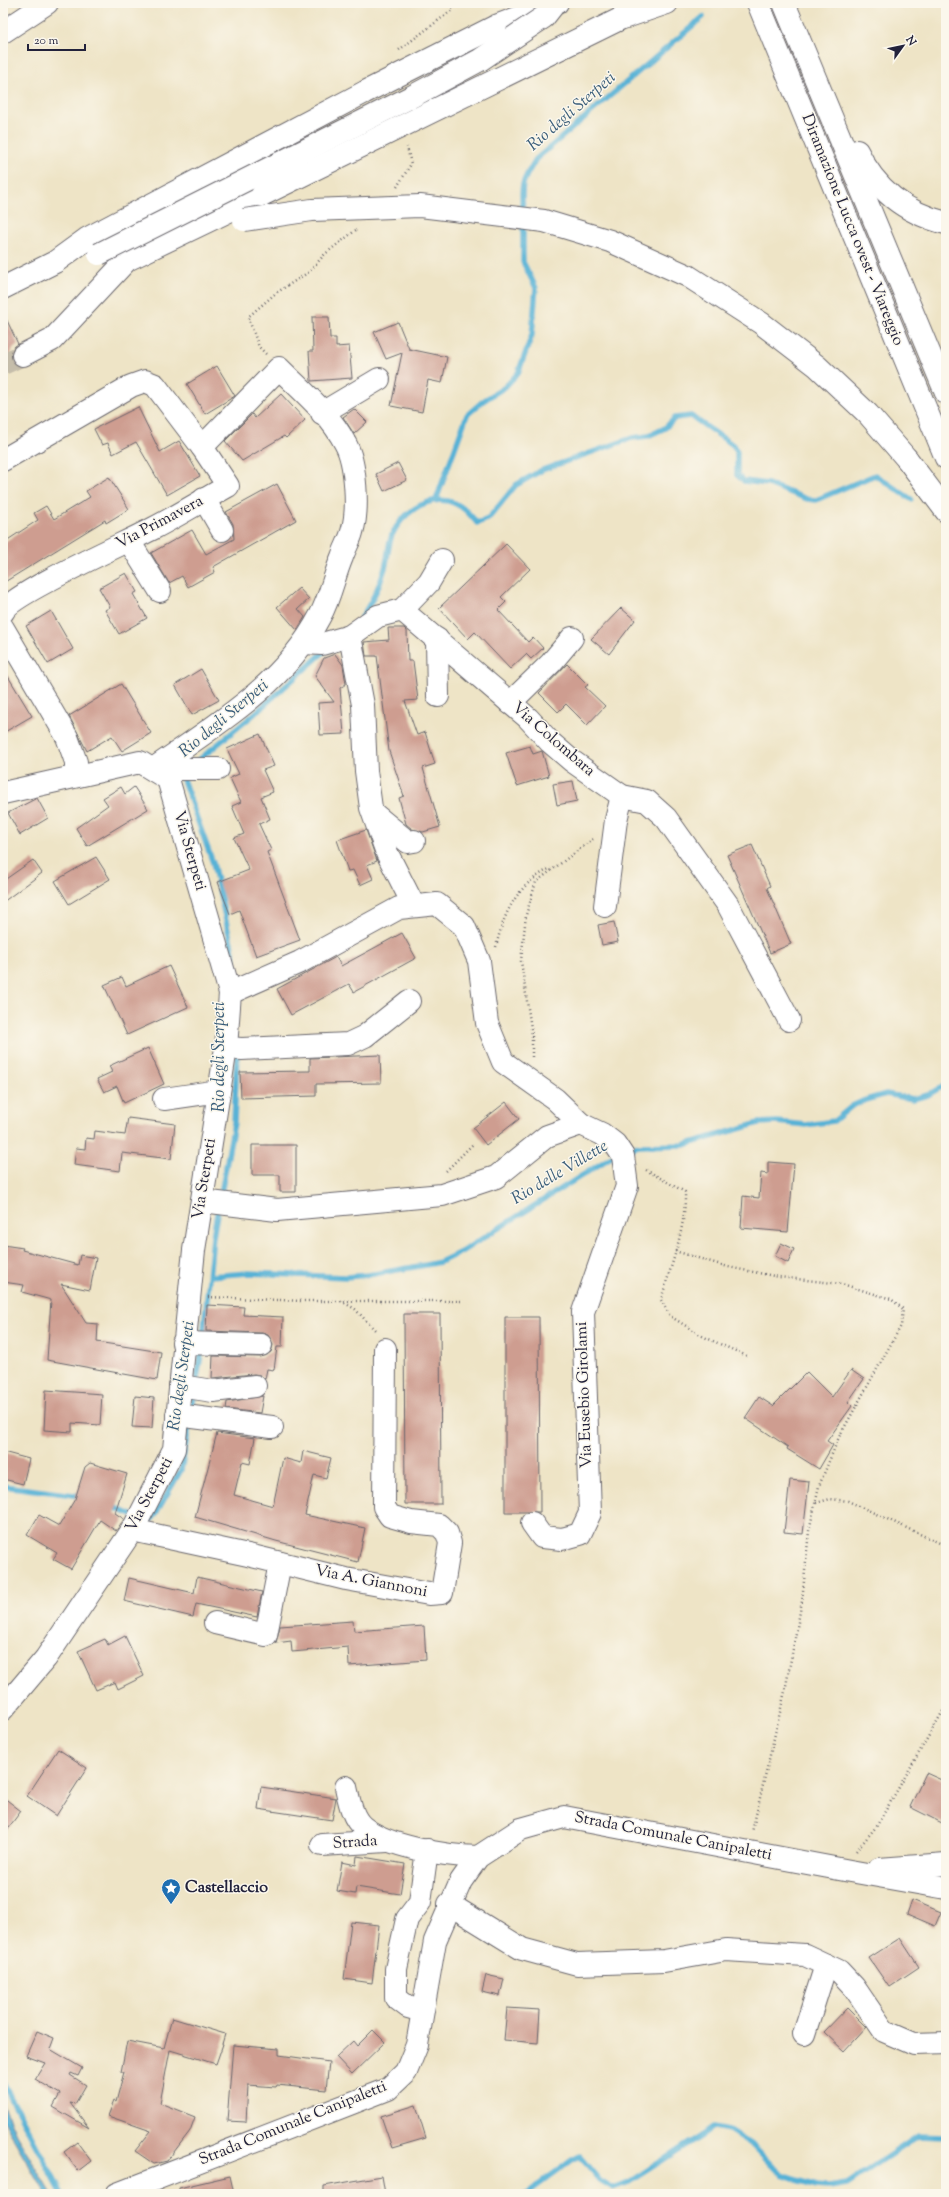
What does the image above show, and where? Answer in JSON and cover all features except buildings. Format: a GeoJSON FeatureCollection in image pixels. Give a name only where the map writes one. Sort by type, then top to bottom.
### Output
{"type":"FeatureCollection","features":[{"type":"Feature","properties":{"kind":"main road"},"geometry":{"type":"LineString","coordinates":[[3,32],[47,3]]}},
{"type":"Feature","properties":{"kind":"main road"},"geometry":{"type":"LineString","coordinates":[[3,288],[55,262],[88,238],[365,92],[496,26],[556,3]]}},
{"type":"Feature","properties":{"kind":"main road"},"geometry":{"type":"LineString","coordinates":[[55,262],[99,254],[411,97],[473,63],[544,17],[556,3]]}},
{"type":"Feature","properties":{"kind":"main road"},"geometry":{"type":"LineString","coordinates":[[23,354],[52,340],[127,260],[620,19],[667,3]]}},
{"type":"Feature","properties":{"kind":"main road","name":"Diramazione Lucca ovest - Viareggio"},"geometry":{"type":"LineString","coordinates":[[758,3],[946,458]]}},
{"type":"Feature","properties":{"kind":"main road","name":"Diramazione Lucca ovest - Viareggio"},"geometry":{"type":"LineString","coordinates":[[784,3],[946,392]]}},
{"type":"Feature","properties":{"kind":"main road"},"geometry":{"type":"LineString","coordinates":[[804,49],[834,104],[859,156],[881,186],[908,209],[927,218],[946,223]]}},
{"type":"Feature","properties":{"kind":"main road"},"geometry":{"type":"LineString","coordinates":[[197,227],[312,210],[420,206],[544,221],[610,241],[688,276],[761,323],[817,366],[868,414],[908,459],[946,511]]}},
{"type":"Feature","properties":{"kind":"main road"},"geometry":{"type":"LineString","coordinates":[[152,769],[238,709],[277,674],[304,643],[321,615],[353,531],[356,500],[352,466],[346,444],[334,425],[279,368],[202,447]]}},
{"type":"Feature","properties":{"kind":"main road"},"geometry":{"type":"LineString","coordinates":[[322,413],[379,379]]}},
{"type":"Feature","properties":{"kind":"main road","name":"Via Primavera"},"geometry":{"type":"LineString","coordinates":[[3,460],[131,386],[145,381],[155,385],[202,447],[228,486],[129,541],[25,594],[5,608],[4,626],[67,736],[76,762],[76,776]]}},
{"type":"Feature","properties":{"kind":"main road"},"geometry":{"type":"LineString","coordinates":[[204,499],[222,530]]}},
{"type":"Feature","properties":{"kind":"main road"},"geometry":{"type":"LineString","coordinates":[[129,541],[160,591]]}},
{"type":"Feature","properties":{"kind":"main road"},"geometry":{"type":"LineString","coordinates":[[304,643],[322,644],[345,637],[378,616],[402,610],[429,582],[442,560]]}},
{"type":"Feature","properties":{"kind":"main road","name":"Via Colombara"},"geometry":{"type":"LineString","coordinates":[[402,610],[510,703],[572,761],[622,796],[647,801],[666,818],[728,905],[789,1020]]}},
{"type":"Feature","properties":{"kind":"main road"},"geometry":{"type":"LineString","coordinates":[[345,637],[363,705],[366,770],[374,814],[387,853],[414,906]]}},
{"type":"Feature","properties":{"kind":"main road"},"geometry":{"type":"LineString","coordinates":[[510,703],[551,663],[572,638]]}},
{"type":"Feature","properties":{"kind":"main road"},"geometry":{"type":"LineString","coordinates":[[437,639],[438,696]]}},
{"type":"Feature","properties":{"kind":"main road","name":"Via Sterpeti"},"geometry":{"type":"LineString","coordinates":[[3,793],[140,762],[168,780],[235,991],[232,1048],[219,1091],[213,1202],[186,1416],[174,1449],[136,1524],[46,1658],[3,1709]]}},
{"type":"Feature","properties":{"kind":"main road"},"geometry":{"type":"LineString","coordinates":[[152,769],[208,769]]}},
{"type":"Feature","properties":{"kind":"main road"},"geometry":{"type":"LineString","coordinates":[[605,906],[616,820],[622,796]]}},
{"type":"Feature","properties":{"kind":"main road"},"geometry":{"type":"LineString","coordinates":[[374,814],[408,842],[414,840]]}},
{"type":"Feature","properties":{"kind":"main road"},"geometry":{"type":"LineString","coordinates":[[235,991],[300,962],[399,908],[437,904],[464,926],[479,961],[487,1023],[503,1062],[555,1099],[581,1124],[602,1134],[619,1150]]}},
{"type":"Feature","properties":{"kind":"main road"},"geometry":{"type":"LineString","coordinates":[[232,1048],[348,1044],[365,1036],[409,1001]]}},
{"type":"Feature","properties":{"kind":"main road"},"geometry":{"type":"LineString","coordinates":[[164,1099],[219,1091]]}},
{"type":"Feature","properties":{"kind":"main road"},"geometry":{"type":"LineString","coordinates":[[213,1202],[277,1210],[442,1195],[496,1177],[547,1136],[581,1124]]}},
{"type":"Feature","properties":{"kind":"main road","name":"Via Eusebio Girolami"},"geometry":{"type":"LineString","coordinates":[[532,1523],[542,1537],[562,1540],[580,1534],[590,1512],[583,1312],[627,1186],[619,1150]]}},
{"type":"Feature","properties":{"kind":"main road"},"geometry":{"type":"LineString","coordinates":[[196,1343],[261,1345]]}},
{"type":"Feature","properties":{"kind":"main road","name":"Via A. Giannoni"},"geometry":{"type":"LineString","coordinates":[[136,1524],[280,1563],[346,1579],[429,1594],[442,1593],[450,1544],[448,1533],[439,1525],[411,1522],[390,1516],[384,1507],[385,1349]]}},
{"type":"Feature","properties":{"kind":"main road"},"geometry":{"type":"LineString","coordinates":[[190,1387],[212,1390],[255,1386]]}},
{"type":"Feature","properties":{"kind":"main road"},"geometry":{"type":"LineString","coordinates":[[186,1416],[272,1427]]}},
{"type":"Feature","properties":{"kind":"main road"},"geometry":{"type":"LineString","coordinates":[[215,1623],[266,1635],[280,1563]]}},
{"type":"Feature","properties":{"kind":"main road"},"geometry":{"type":"LineString","coordinates":[[346,1788],[350,1807],[362,1826],[387,1841],[454,1856],[478,1857]]}},
{"type":"Feature","properties":{"kind":"main road","name":"Strada Comunale Canipaletti"},"geometry":{"type":"LineString","coordinates":[[117,2194],[388,2089],[406,2072],[417,2045],[435,1940],[449,1904],[461,1880],[478,1857],[521,1829],[564,1817],[745,1852],[946,1888]]}},
{"type":"Feature","properties":{"kind":"main road","name":"Strada"},"geometry":{"type":"LineString","coordinates":[[322,1845],[387,1841]]}},
{"type":"Feature","properties":{"kind":"main road"},"geometry":{"type":"LineString","coordinates":[[422,2011],[408,2007],[396,1998],[396,1969],[407,1919],[420,1902],[427,1850]]}},
{"type":"Feature","properties":{"kind":"main road"},"geometry":{"type":"LineString","coordinates":[[856,1872],[946,1864]]}},
{"type":"Feature","properties":{"kind":"main road"},"geometry":{"type":"LineString","coordinates":[[449,1904],[522,1949],[577,1964],[664,1961],[726,1950],[805,1954],[839,1971],[849,1982],[884,2031],[914,2044],[946,2043]]}},
{"type":"Feature","properties":{"kind":"main road"},"geometry":{"type":"LineString","coordinates":[[804,2034],[826,1965]]}},
{"type":"Feature","properties":{"kind":"path"},"geometry":{"type":"LineString","coordinates":[[395,54],[451,11],[454,3]]}},
{"type":"Feature","properties":{"kind":"path"},"geometry":{"type":"LineString","coordinates":[[392,192],[402,181],[411,164],[407,145]]}},
{"type":"Feature","properties":{"kind":"path"},"geometry":{"type":"LineString","coordinates":[[279,368],[259,346],[248,317],[276,292],[309,272],[325,254],[360,226]]}},
{"type":"Feature","properties":{"kind":"path"},"geometry":{"type":"LineString","coordinates":[[525,1078],[532,1064],[532,1035],[521,961],[526,915],[536,882],[557,865],[604,832],[616,820]]}},
{"type":"Feature","properties":{"kind":"path"},"geometry":{"type":"LineString","coordinates":[[496,950],[501,923],[520,890],[535,876],[557,865]]}},
{"type":"Feature","properties":{"kind":"path"},"geometry":{"type":"LineString","coordinates":[[619,1150],[685,1192],[685,1208],[661,1300],[670,1316],[702,1336],[749,1357]]}},
{"type":"Feature","properties":{"kind":"path"},"geometry":{"type":"LineString","coordinates":[[675,1251],[728,1268],[779,1277],[842,1284],[891,1299],[903,1309],[901,1326],[839,1437],[819,1486],[809,1531],[802,1601],[785,1691],[751,1835],[745,1852]]}},
{"type":"Feature","properties":{"kind":"path"},"geometry":{"type":"LineString","coordinates":[[217,1297],[340,1301],[462,1301]]}},
{"type":"Feature","properties":{"kind":"path"},"geometry":{"type":"LineString","coordinates":[[340,1301],[355,1309],[366,1320],[379,1334],[385,1349]]}},
{"type":"Feature","properties":{"kind":"path"},"geometry":{"type":"LineString","coordinates":[[816,1503],[830,1499],[848,1500],[946,1546]]}},
{"type":"Feature","properties":{"kind":"path"},"geometry":{"type":"LineString","coordinates":[[856,1872],[857,1848],[880,1820],[946,1706]]}},
{"type":"Feature","properties":{"kind":"water"},"geometry":{"type":"Polygon","coordinates":[[[3,2104],[16,2134],[52,2194],[46,2194],[3,2121],[3,2104]]]}},
{"type":"Feature","properties":{"kind":"waterway","name":"Rio degli Sterpeti"},"geometry":{"type":"LineString","coordinates":[[523,214],[522,190],[524,180],[536,159],[703,17]]}},
{"type":"Feature","properties":{"kind":"waterway","name":"Rio degli Sterpeti"},"geometry":{"type":"LineString","coordinates":[[436,500],[467,415],[483,401],[505,387],[518,373],[532,335],[536,288],[523,262],[523,222]]}},
{"type":"Feature","properties":{"kind":"waterway"},"geometry":{"type":"LineString","coordinates":[[362,617],[381,581],[392,535],[401,521],[415,509],[431,501],[439,500],[453,502],[468,512],[477,523],[488,519],[516,485],[542,470],[632,438],[648,436],[665,428],[675,418],[691,416],[733,445],[737,452],[737,475],[744,481],[768,484],[807,499],[816,500],[875,475],[911,499]]}},
{"type":"Feature","properties":{"kind":"waterway","name":"Rio degli Sterpeti"},"geometry":{"type":"LineString","coordinates":[[195,763],[252,716],[325,651]]}},
{"type":"Feature","properties":{"kind":"waterway","name":"Rio degli Sterpeti"},"geometry":{"type":"LineString","coordinates":[[181,774],[213,863],[233,952],[234,973]]}},
{"type":"Feature","properties":{"kind":"waterway","name":"Rio degli Sterpeti"},"geometry":{"type":"LineString","coordinates":[[220,1199],[234,1123],[237,1053]]}},
{"type":"Feature","properties":{"kind":"waterway","name":"Rio delle Villette"},"geometry":{"type":"LineString","coordinates":[[626,1151],[638,1146],[684,1145],[759,1123],[777,1122],[806,1125],[834,1121],[852,1106],[863,1101],[886,1094],[913,1099],[928,1095],[946,1084]]}},
{"type":"Feature","properties":{"kind":"waterway","name":"Rio delle Villette"},"geometry":{"type":"LineString","coordinates":[[210,1276],[248,1273],[346,1277],[368,1275],[440,1262],[461,1252],[616,1154]]}},
{"type":"Feature","properties":{"kind":"waterway","name":"Rio degli Sterpeti"},"geometry":{"type":"LineString","coordinates":[[203,1340],[213,1237],[218,1208]]}},
{"type":"Feature","properties":{"kind":"waterway","name":"Rio degli Sterpeti"},"geometry":{"type":"LineString","coordinates":[[196,1384],[202,1349]]}},
{"type":"Feature","properties":{"kind":"waterway","name":"Rio degli Sterpeti"},"geometry":{"type":"LineString","coordinates":[[191,1413],[195,1392]]}},
{"type":"Feature","properties":{"kind":"waterway","name":"Rio degli Sterpeti"},"geometry":{"type":"LineString","coordinates":[[142,1519],[149,1521],[153,1518],[181,1470],[190,1422]]}},
{"type":"Feature","properties":{"kind":"waterway","name":"Rio degli Sterpeti"},"geometry":{"type":"LineString","coordinates":[[3,1486],[82,1496]]}},
{"type":"Feature","properties":{"kind":"waterway","name":"Rio degli Sterpeti"},"geometry":{"type":"LineString","coordinates":[[111,1506],[134,1516]]}},
{"type":"Feature","properties":{"kind":"waterway"},"geometry":{"type":"LineString","coordinates":[[3,2083],[62,2194]]}},
{"type":"Feature","properties":{"kind":"waterway"},"geometry":{"type":"LineString","coordinates":[[526,2194],[572,2160],[580,2156],[600,2180],[613,2188],[629,2182],[714,2127],[729,2130],[751,2144],[781,2175],[817,2186],[829,2187],[847,2184],[918,2136],[946,2137]]}},
{"type":"Feature","properties":{"kind":"tunnel"},"geometry":{"type":"LineString","coordinates":[[3,364],[23,355]]}},
{"type":"Feature","properties":{"kind":"place","name":"Castellaccio"},"geometry":{"type":"Point","coordinates":[171,1905]}}]}
